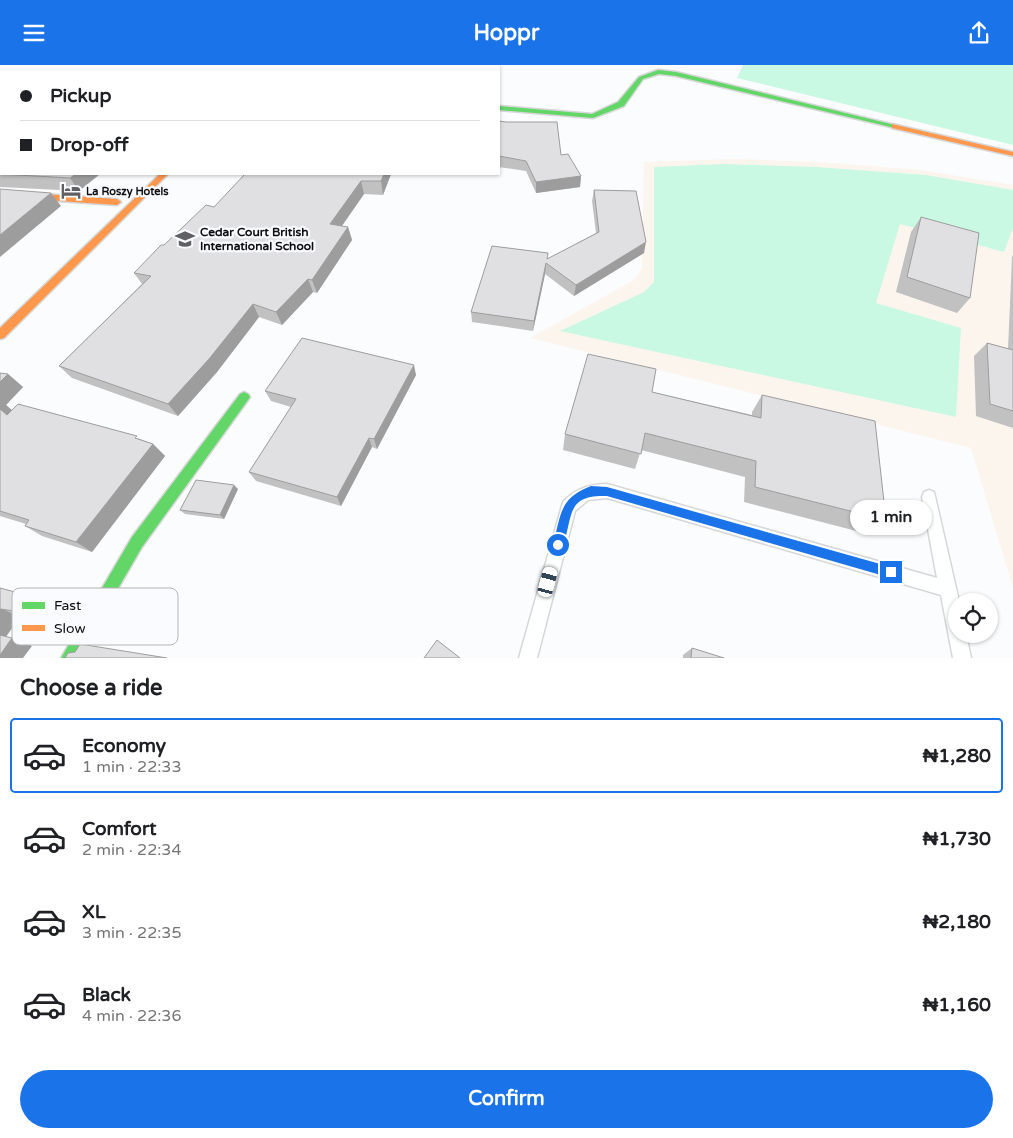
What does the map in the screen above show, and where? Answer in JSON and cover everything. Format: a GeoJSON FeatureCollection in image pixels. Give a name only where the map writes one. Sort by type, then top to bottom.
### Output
{"type":"FeatureCollection","features":[{"type":"Feature","properties":{"kind":"street"},"geometry":{"type":"LineString","coordinates":[[500,108],[593,116],[620,104],[641,78],[658,72],[770,95],[1013,154]]}},
{"type":"Feature","properties":{"kind":"street"},"geometry":{"type":"LineString","coordinates":[[0,335],[163,175]]}},
{"type":"Feature","properties":{"kind":"street"},"geometry":{"type":"LineString","coordinates":[[103,215],[128,191]]}},
{"type":"Feature","properties":{"kind":"street"},"geometry":{"type":"LineString","coordinates":[[0,193],[117,202]]}},
{"type":"Feature","properties":{"kind":"street"},"geometry":{"type":"LineString","coordinates":[[110,588],[137,542],[244,397]]}},
{"type":"Feature","properties":{"kind":"street"},"geometry":{"type":"LineString","coordinates":[[69,658],[77,645]]}},
{"type":"Feature","properties":{"kind":"lane"},"geometry":{"type":"LineString","coordinates":[[528,658],[568,507],[579,495],[591,491],[607,491],[948,589]]}},
{"type":"Feature","properties":{"kind":"lane"},"geometry":{"type":"LineString","coordinates":[[930,497],[949,593]]}},
{"type":"Feature","properties":{"kind":"lane"},"geometry":{"type":"LineString","coordinates":[[959,643],[962,658]]}},
{"type":"Feature","properties":{"kind":"shaded area"},"geometry":{"type":"Polygon","coordinates":[[[736,159],[819,162],[921,170],[1013,185],[1013,588],[971,448],[530,338],[634,280],[642,268],[644,162],[736,159]]]}},
{"type":"Feature","properties":{"kind":"green space"},"geometry":{"type":"Polygon","coordinates":[[[743,65],[1013,65],[1013,145],[737,78],[743,65]]]}},
{"type":"Feature","properties":{"kind":"green space"},"geometry":{"type":"Polygon","coordinates":[[[725,164],[816,167],[926,175],[1013,190],[1013,228],[1004,252],[900,224],[876,303],[961,328],[956,417],[560,331],[644,292],[654,282],[654,167],[725,164]]]}},
{"type":"Feature","properties":{"kind":"building"},"geometry":{"type":"Polygon","coordinates":[[[500,121],[557,122],[561,155],[568,154],[581,176],[536,182],[526,161],[500,156],[500,121]]]}},
{"type":"Feature","properties":{"kind":"building"},"geometry":{"type":"Polygon","coordinates":[[[18,175],[74,175],[70,178],[18,175]]]}},
{"type":"Feature","properties":{"kind":"building"},"geometry":{"type":"Polygon","coordinates":[[[244,175],[384,175],[381,181],[361,181],[330,224],[348,227],[312,280],[308,279],[276,312],[253,304],[209,359],[168,404],[59,366],[151,276],[134,273],[161,245],[164,245],[206,205],[214,207],[244,175]]]}},
{"type":"Feature","properties":{"kind":"building"},"geometry":{"type":"Polygon","coordinates":[[[0,189],[51,193],[0,235],[0,189]]]}},
{"type":"Feature","properties":{"kind":"building"},"geometry":{"type":"Polygon","coordinates":[[[594,190],[636,191],[646,242],[576,285],[546,263],[534,321],[471,312],[492,246],[548,253],[547,259],[599,232],[594,190]]]}},
{"type":"Feature","properties":{"kind":"building"},"geometry":{"type":"Polygon","coordinates":[[[921,217],[979,233],[970,298],[907,277],[921,217]]]}},
{"type":"Feature","properties":{"kind":"building"},"geometry":{"type":"Polygon","coordinates":[[[302,338],[414,365],[374,439],[369,438],[337,497],[249,472],[296,399],[265,391],[302,338]]]}},
{"type":"Feature","properties":{"kind":"building"},"geometry":{"type":"Polygon","coordinates":[[[987,343],[1013,350],[1013,411],[990,404],[987,343]]]}},
{"type":"Feature","properties":{"kind":"building"},"geometry":{"type":"Polygon","coordinates":[[[588,354],[656,369],[652,392],[761,418],[762,395],[875,421],[886,520],[755,487],[756,461],[645,433],[641,454],[565,434],[588,354]]]}},
{"type":"Feature","properties":{"kind":"building"},"geometry":{"type":"Polygon","coordinates":[[[0,373],[8,374],[0,382],[0,373]]]}},
{"type":"Feature","properties":{"kind":"building"},"geometry":{"type":"Polygon","coordinates":[[[18,404],[137,436],[135,438],[153,444],[76,542],[25,526],[29,520],[0,511],[0,409],[7,415],[18,404]]]}},
{"type":"Feature","properties":{"kind":"building"},"geometry":{"type":"Polygon","coordinates":[[[196,480],[234,485],[220,515],[180,510],[196,480]]]}},
{"type":"Feature","properties":{"kind":"building"},"geometry":{"type":"Polygon","coordinates":[[[0,588],[12,591],[12,611],[0,609],[0,588]]]}},
{"type":"Feature","properties":{"kind":"building"},"geometry":{"type":"Polygon","coordinates":[[[0,635],[12,638],[0,655],[0,635]]]}},
{"type":"Feature","properties":{"kind":"building"},"geometry":{"type":"Polygon","coordinates":[[[437,640],[460,658],[424,658],[437,640]]]}},
{"type":"Feature","properties":{"kind":"building"},"geometry":{"type":"Polygon","coordinates":[[[79,645],[86,645],[167,658],[65,658],[68,653],[75,652],[79,645]]]}},
{"type":"Feature","properties":{"kind":"building"},"geometry":{"type":"Polygon","coordinates":[[[692,648],[724,658],[691,658],[692,648]]]}},
{"type":"Feature","properties":{"kind":"traffic: fast"},"geometry":{"type":"LineString","coordinates":[[500,108],[593,116],[621,104],[641,78],[658,72],[676,74],[895,126]]}},
{"type":"Feature","properties":{"kind":"traffic: fast"},"geometry":{"type":"LineString","coordinates":[[110,588],[137,542],[244,397]]}},
{"type":"Feature","properties":{"kind":"traffic: fast"},"geometry":{"type":"LineString","coordinates":[[69,658],[77,645]]}},
{"type":"Feature","properties":{"kind":"traffic: slow"},"geometry":{"type":"LineString","coordinates":[[895,126],[1013,154]]}},
{"type":"Feature","properties":{"kind":"traffic: slow"},"geometry":{"type":"LineString","coordinates":[[0,335],[163,175]]}},
{"type":"Feature","properties":{"kind":"traffic: slow"},"geometry":{"type":"LineString","coordinates":[[0,194],[117,202]]}},
{"type":"Feature","properties":{"kind":"place","name":"La Roszy Hotels"},"geometry":{"type":"Point","coordinates":[71,191]}},
{"type":"Feature","properties":{"kind":"place","name":"Cedar Court British International School"},"geometry":{"type":"Point","coordinates":[185,239]}},
{"type":"Feature","properties":{"kind":"route"},"geometry":{"type":"LineString","coordinates":[[558,545],[568,507],[579,495],[591,491],[607,491],[891,572]]}}]}
